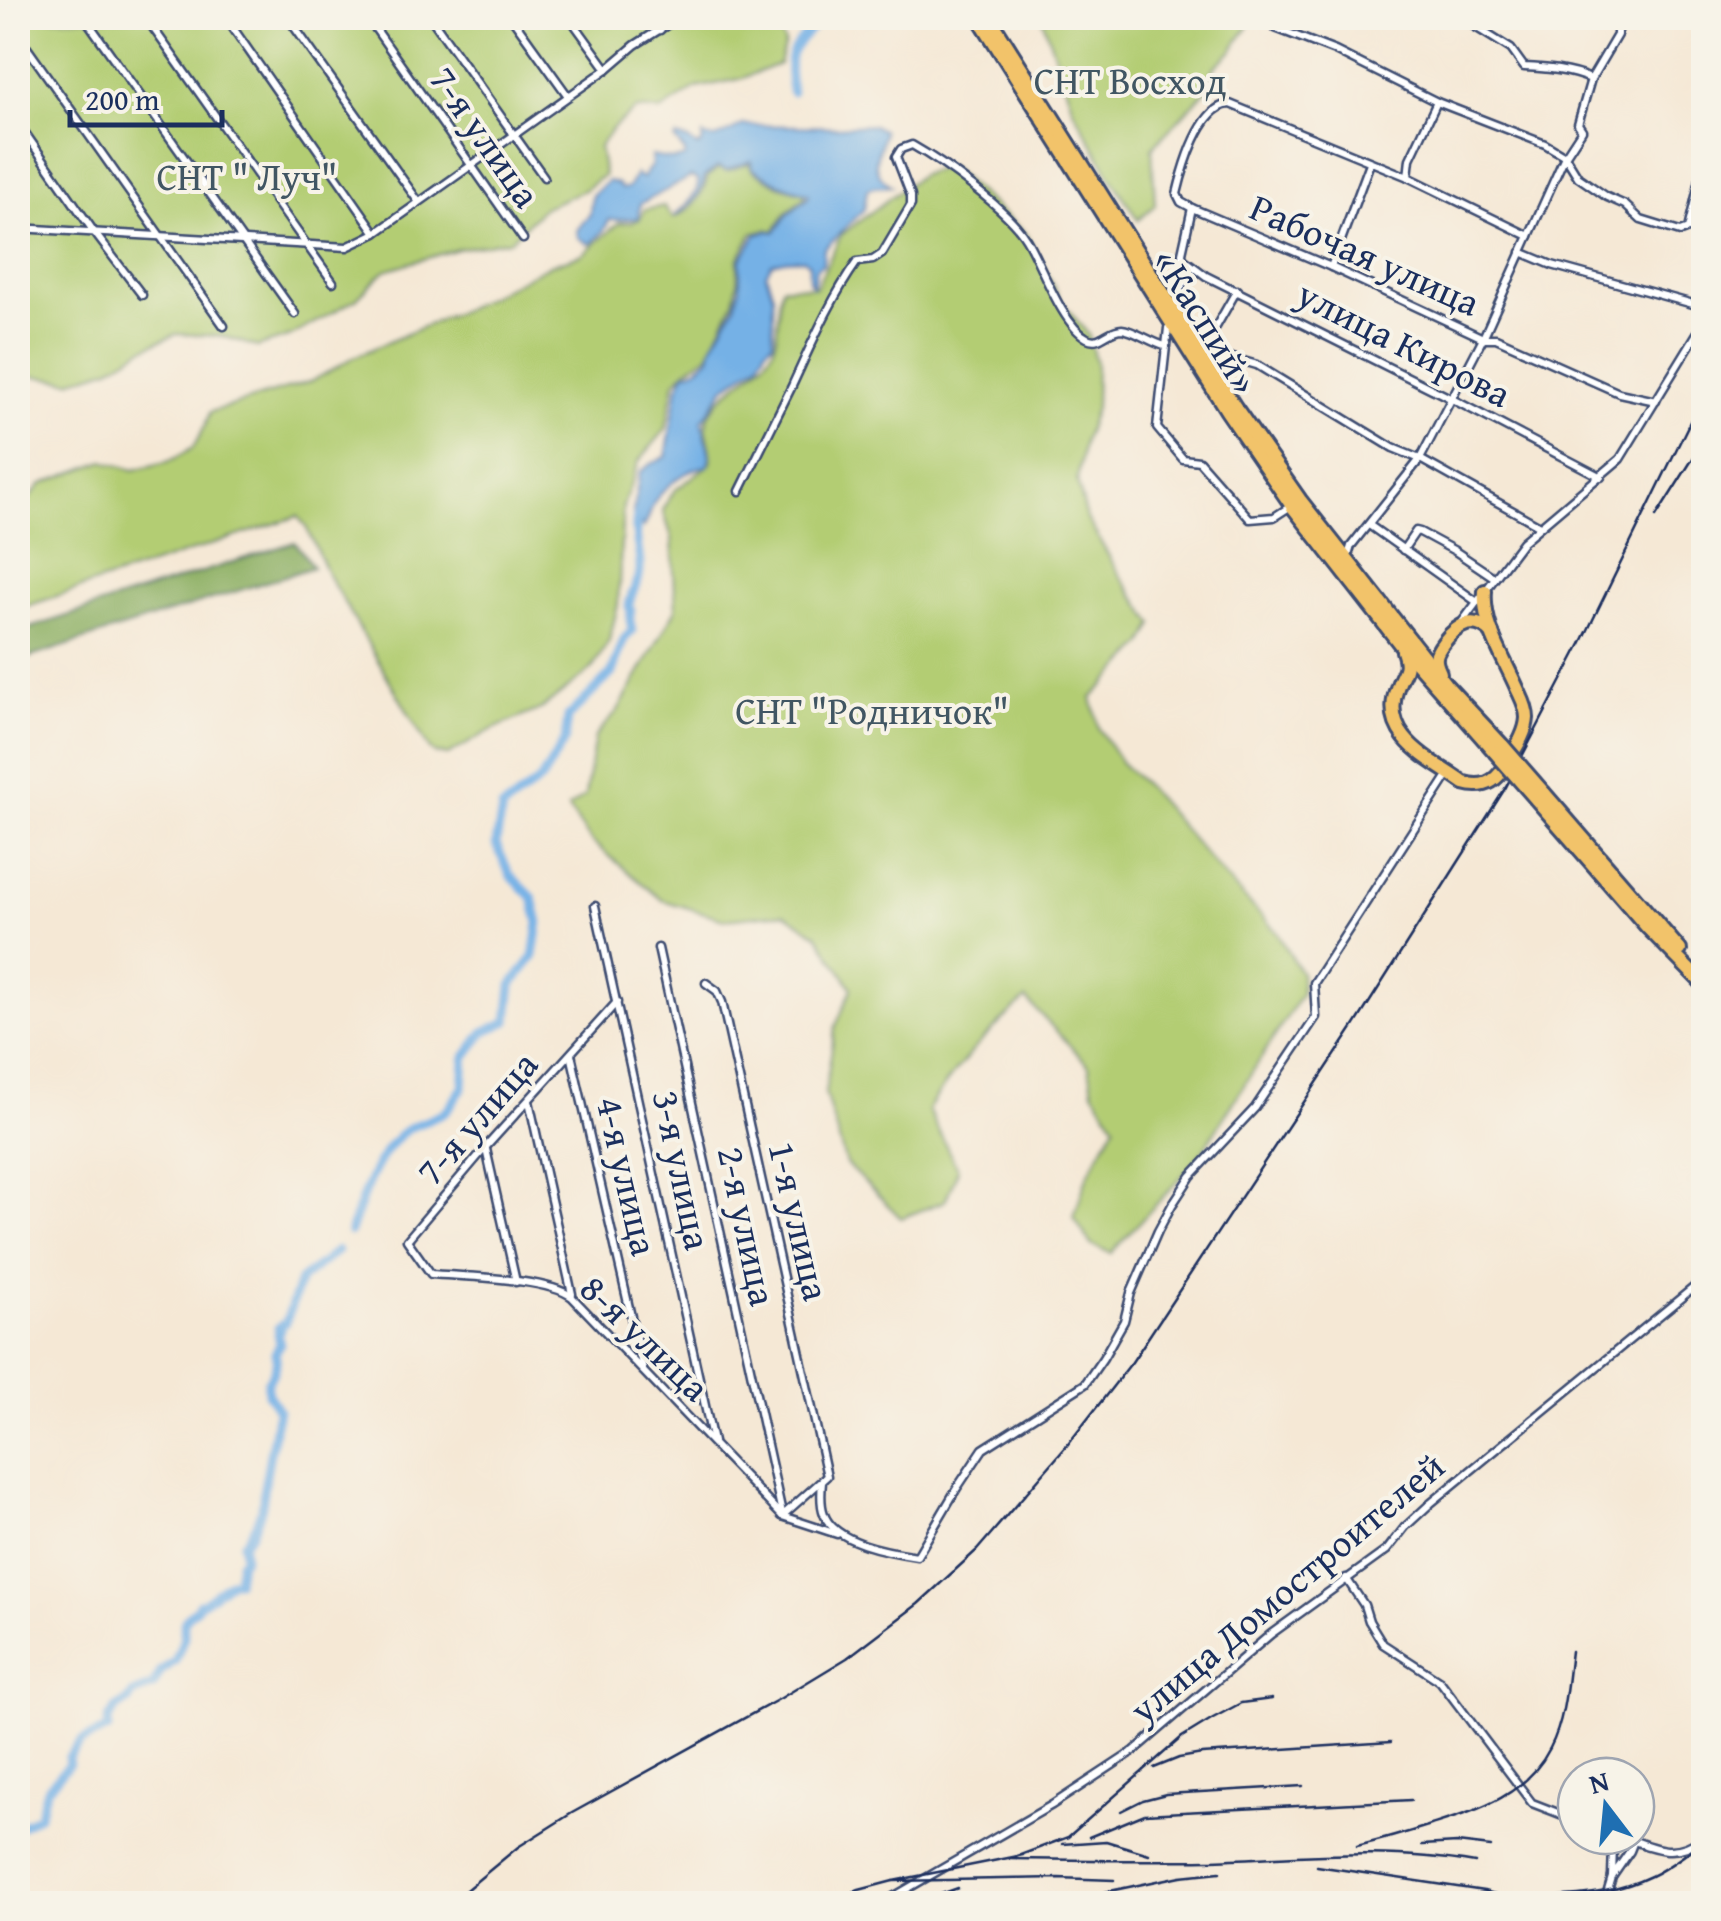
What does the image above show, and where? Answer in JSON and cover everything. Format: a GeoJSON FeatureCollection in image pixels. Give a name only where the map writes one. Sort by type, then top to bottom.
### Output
{"type":"FeatureCollection","features":[{"type":"Feature","properties":{"kind":"highway","name":"«Каспий»"},"geometry":{"type":"LineString","coordinates":[[979,18],[1227,411],[1292,506],[1404,641]]}},
{"type":"Feature","properties":{"kind":"highway","name":"«Каспий»"},"geometry":{"type":"LineString","coordinates":[[990,18],[1171,321],[1404,641]]}},
{"type":"Feature","properties":{"kind":"highway"},"geometry":{"type":"LineString","coordinates":[[1404,641],[1406,669],[1397,688],[1394,709],[1400,736],[1464,782],[1474,786],[1491,782],[1500,775],[1527,716],[1481,597]]}},
{"type":"Feature","properties":{"kind":"highway"},"geometry":{"type":"LineString","coordinates":[[1404,641],[1432,649],[1459,626],[1471,622],[1492,633]]}},
{"type":"Feature","properties":{"kind":"highway"},"geometry":{"type":"LineString","coordinates":[[1444,690],[1436,656],[1446,639]]}},
{"type":"Feature","properties":{"kind":"highway"},"geometry":{"type":"LineString","coordinates":[[1404,641],[1444,690],[1704,974]]}},
{"type":"Feature","properties":{"kind":"highway"},"geometry":{"type":"LineString","coordinates":[[1401,680],[1419,677],[1444,690]]}},
{"type":"Feature","properties":{"kind":"highway"},"geometry":{"type":"LineString","coordinates":[[1540,796],[1637,916],[1704,985]]}},
{"type":"Feature","properties":{"kind":"street"},"geometry":{"type":"LineString","coordinates":[[85,18],[295,314]]}},
{"type":"Feature","properties":{"kind":"street"},"geometry":{"type":"LineString","coordinates":[[146,18],[334,282]]}},
{"type":"Feature","properties":{"kind":"street"},"geometry":{"type":"LineString","coordinates":[[226,18],[376,233]]}},
{"type":"Feature","properties":{"kind":"street"},"geometry":{"type":"LineString","coordinates":[[288,18],[418,202]]}},
{"type":"Feature","properties":{"kind":"street","name":"7-я улица"},"geometry":{"type":"LineString","coordinates":[[368,18],[523,239]]}},
{"type":"Feature","properties":{"kind":"street"},"geometry":{"type":"LineString","coordinates":[[431,18],[544,177]]}},
{"type":"Feature","properties":{"kind":"street"},"geometry":{"type":"LineString","coordinates":[[512,18],[568,96]]}},
{"type":"Feature","properties":{"kind":"street"},"geometry":{"type":"LineString","coordinates":[[570,18],[607,69]]}},
{"type":"Feature","properties":{"kind":"street"},"geometry":{"type":"LineString","coordinates":[[651,18],[660,30]]}},
{"type":"Feature","properties":{"kind":"street"},"geometry":{"type":"LineString","coordinates":[[18,228],[347,247],[376,233],[678,18]]}},
{"type":"Feature","properties":{"kind":"street"},"geometry":{"type":"LineString","coordinates":[[1269,18],[1273,26],[1335,51],[1436,102],[1546,144],[1565,156],[1578,177],[1625,205],[1640,220],[1680,232],[1688,228],[1704,162]]}},
{"type":"Feature","properties":{"kind":"street"},"geometry":{"type":"LineString","coordinates":[[1460,18],[1511,49],[1524,67],[1573,72],[1591,79]]}},
{"type":"Feature","properties":{"kind":"street"},"geometry":{"type":"LineString","coordinates":[[1348,562],[1352,546],[1420,459],[1484,338],[1565,156],[1582,130],[1578,124],[1591,79],[1617,35],[1617,18]]}},
{"type":"Feature","properties":{"kind":"street"},"geometry":{"type":"LineString","coordinates":[[18,35],[224,326]]}},
{"type":"Feature","properties":{"kind":"street"},"geometry":{"type":"LineString","coordinates":[[1408,177],[1410,159],[1436,102]]}},
{"type":"Feature","properties":{"kind":"street","name":"Рабочая улица"},"geometry":{"type":"LineString","coordinates":[[1370,163],[1247,110],[1222,105],[1210,113],[1188,150],[1177,194],[1181,202],[1192,208],[1484,338],[1496,338],[1619,393],[1656,402]]}},
{"type":"Feature","properties":{"kind":"street"},"geometry":{"type":"LineString","coordinates":[[18,124],[142,294]]}},
{"type":"Feature","properties":{"kind":"street"},"geometry":{"type":"LineString","coordinates":[[740,490],[847,277],[858,262],[874,260],[882,254],[911,205],[896,157],[901,149],[912,145],[989,200],[1024,236],[1066,315],[1080,333],[1089,340],[1098,340],[1126,329],[1165,346]]}},
{"type":"Feature","properties":{"kind":"street"},"geometry":{"type":"LineString","coordinates":[[1330,267],[1370,163],[1408,177],[1529,236]]}},
{"type":"Feature","properties":{"kind":"street"},"geometry":{"type":"LineString","coordinates":[[1192,208],[1182,258],[1182,300],[1171,321],[1165,346],[1158,428],[1183,459],[1200,462],[1210,471],[1250,518],[1274,517],[1292,506]]}},
{"type":"Feature","properties":{"kind":"street"},"geometry":{"type":"LineString","coordinates":[[1521,252],[1552,265],[1704,307]]}},
{"type":"Feature","properties":{"kind":"street","name":"улица Кирова"},"geometry":{"type":"LineString","coordinates":[[1182,258],[1206,276],[1601,477]]}},
{"type":"Feature","properties":{"kind":"street"},"geometry":{"type":"LineString","coordinates":[[1237,290],[1209,338],[1226,356],[1257,366],[1393,448],[1540,526]]}},
{"type":"Feature","properties":{"kind":"street"},"geometry":{"type":"LineString","coordinates":[[1459,626],[1522,542],[1620,460],[1704,322]]}},
{"type":"Feature","properties":{"kind":"street"},"geometry":{"type":"LineString","coordinates":[[1369,525],[1402,550],[1481,597]]}},
{"type":"Feature","properties":{"kind":"street"},"geometry":{"type":"LineString","coordinates":[[1402,550],[1412,535],[1420,532],[1494,578]]}},
{"type":"Feature","properties":{"kind":"street"},"geometry":{"type":"LineString","coordinates":[[1335,544],[1352,546]]}},
{"type":"Feature","properties":{"kind":"street"},"geometry":{"type":"LineString","coordinates":[[782,1516],[896,1553],[918,1556],[956,1488],[983,1450],[1085,1384],[1124,1321],[1131,1293],[1172,1205],[1191,1176],[1254,1108],[1316,1017],[1314,983],[1450,773]]}},
{"type":"Feature","properties":{"kind":"street","name":"3-я улица"},"geometry":{"type":"LineString","coordinates":[[595,906],[714,1445]]}},
{"type":"Feature","properties":{"kind":"street","name":"2-я улица"},"geometry":{"type":"LineString","coordinates":[[658,948],[782,1516]]}},
{"type":"Feature","properties":{"kind":"street","name":"1-я улица"},"geometry":{"type":"LineString","coordinates":[[706,983],[717,990],[722,1002],[824,1479],[823,1512],[842,1536]]}},
{"type":"Feature","properties":{"kind":"street","name":"7-я улица"},"geometry":{"type":"LineString","coordinates":[[431,1274],[408,1240],[617,1002]]}},
{"type":"Feature","properties":{"kind":"street","name":"4-я улица"},"geometry":{"type":"LineString","coordinates":[[571,1053],[643,1370]]}},
{"type":"Feature","properties":{"kind":"street"},"geometry":{"type":"LineString","coordinates":[[529,1100],[572,1296]]}},
{"type":"Feature","properties":{"kind":"street"},"geometry":{"type":"LineString","coordinates":[[486,1148],[516,1282]]}},
{"type":"Feature","properties":{"kind":"street","name":"8-я улица"},"geometry":{"type":"LineString","coordinates":[[431,1274],[516,1282],[563,1290],[572,1296],[782,1516]]}},
{"type":"Feature","properties":{"kind":"street","name":"улица Домостроителей"},"geometry":{"type":"LineString","coordinates":[[881,1904],[1052,1805],[1134,1750],[1271,1634],[1386,1550],[1431,1502],[1704,1279]]}},
{"type":"Feature","properties":{"kind":"street"},"geometry":{"type":"LineString","coordinates":[[782,1516],[824,1479]]}},
{"type":"Feature","properties":{"kind":"street"},"geometry":{"type":"LineString","coordinates":[[1346,1578],[1383,1644],[1440,1681],[1532,1803],[1556,1812]]}},
{"type":"Feature","properties":{"kind":"street"},"geometry":{"type":"LineString","coordinates":[[1656,1848],[1677,1851],[1704,1837]]}},
{"type":"Feature","properties":{"kind":"street"},"geometry":{"type":"LineString","coordinates":[[1613,1856],[1605,1901],[1627,1904]]}},
{"type":"Feature","properties":{"kind":"street"},"geometry":{"type":"LineString","coordinates":[[1612,1877],[1627,1856]]}},
{"type":"Feature","properties":{"kind":"green space","name":"СНТ \" Луч\""},"geometry":{"type":"Polygon","coordinates":[[[18,18],[773,18],[785,43],[779,64],[740,79],[696,88],[661,111],[636,109],[613,128],[599,147],[604,175],[584,190],[544,207],[510,240],[458,249],[385,270],[356,299],[291,336],[257,347],[222,336],[176,334],[110,368],[70,381],[18,374],[18,18]]]}},
{"type":"Feature","properties":{"kind":"green space","name":"СНТ Восход"},"geometry":{"type":"Polygon","coordinates":[[[1042,18],[1254,18],[1230,53],[1214,68],[1209,87],[1152,148],[1155,205],[1138,220],[1073,109],[1042,18]]]}},
{"type":"Feature","properties":{"kind":"green space"},"geometry":{"type":"Polygon","coordinates":[[[749,163],[752,170],[780,186],[805,193],[805,197],[786,213],[774,231],[766,229],[752,234],[738,260],[734,301],[708,355],[675,382],[666,429],[639,461],[623,506],[618,605],[609,641],[592,669],[543,708],[493,729],[448,755],[430,750],[298,516],[18,609],[18,510],[42,484],[104,461],[134,470],[170,461],[193,448],[210,412],[312,381],[356,356],[462,310],[552,264],[583,254],[619,223],[640,219],[644,210],[664,206],[673,218],[680,215],[696,202],[708,176],[718,168],[727,171],[749,163]]]}},
{"type":"Feature","properties":{"kind":"green space","name":"СНТ \"Родничок\""},"geometry":{"type":"Polygon","coordinates":[[[948,166],[1027,235],[1061,301],[1088,334],[1096,363],[1095,408],[1077,481],[1087,519],[1154,624],[1143,645],[1092,698],[1099,729],[1121,763],[1277,932],[1301,973],[1302,993],[1197,1160],[1111,1253],[1091,1245],[1074,1217],[1087,1176],[1115,1125],[1093,1091],[1089,1066],[1026,999],[972,1051],[928,1110],[958,1170],[945,1201],[901,1218],[846,1164],[825,1093],[835,1028],[852,988],[817,934],[784,913],[724,919],[662,900],[591,841],[568,808],[585,796],[595,737],[619,709],[676,609],[672,538],[663,510],[674,491],[711,463],[707,422],[714,406],[773,349],[782,286],[816,287],[841,235],[920,175],[948,166]]]}},
{"type":"Feature","properties":{"kind":"green space"},"geometry":{"type":"Polygon","coordinates":[[[295,542],[313,567],[18,661],[18,632],[295,542]]]}},
{"type":"Feature","properties":{"kind":"water"},"geometry":{"type":"Polygon","coordinates":[[[743,125],[873,125],[883,131],[876,166],[891,186],[867,190],[864,209],[824,249],[823,264],[816,268],[813,286],[809,263],[804,259],[772,263],[766,274],[773,295],[773,342],[759,363],[725,387],[702,421],[710,456],[708,466],[684,474],[669,485],[657,498],[643,528],[633,513],[640,472],[666,457],[678,387],[685,373],[710,357],[735,306],[740,261],[756,235],[775,232],[809,194],[780,184],[752,168],[751,161],[726,170],[718,167],[705,176],[694,199],[675,216],[694,195],[698,180],[691,177],[640,204],[638,218],[609,220],[592,243],[578,237],[577,230],[590,214],[592,195],[608,181],[621,189],[629,187],[636,174],[642,178],[652,165],[651,156],[675,160],[685,157],[677,137],[697,147],[703,136],[718,137],[743,125]]]}},
{"type":"Feature","properties":{"kind":"waterway"},"geometry":{"type":"LineString","coordinates":[[792,92],[791,57],[822,18]]}},
{"type":"Feature","properties":{"kind":"waterway"},"geometry":{"type":"LineString","coordinates":[[350,1232],[387,1149],[408,1129],[447,1110],[463,1088],[465,1058],[484,1032],[508,1021],[512,985],[534,956],[539,923],[533,898],[510,875],[496,844],[502,809],[541,780],[565,740],[568,717],[612,673],[624,639],[632,631],[629,607],[640,570],[638,512]]}},
{"type":"Feature","properties":{"kind":"waterway"},"geometry":{"type":"LineString","coordinates":[[18,1828],[39,1815],[47,1789],[69,1764],[68,1758],[82,1741],[108,1729],[108,1720],[116,1709],[133,1694],[153,1686],[161,1671],[175,1661],[188,1615],[231,1581],[237,1581],[244,1558],[243,1543],[255,1526],[262,1504],[278,1410],[268,1394],[267,1382],[275,1368],[275,1353],[280,1344],[278,1328],[286,1322],[300,1280],[337,1251]]}},
{"type":"Feature","properties":{"kind":"railway"},"geometry":{"type":"LineString","coordinates":[[449,1904],[518,1847],[572,1813],[847,1658],[918,1604],[977,1550],[1065,1448],[1132,1362],[1355,1025],[1506,787],[1704,393]]}},
{"type":"Feature","properties":{"kind":"railway"},"geometry":{"type":"LineString","coordinates":[[1656,517],[1704,441]]}},
{"type":"Feature","properties":{"kind":"railway"},"geometry":{"type":"LineString","coordinates":[[1357,1846],[1483,1807],[1528,1778],[1550,1748],[1559,1725],[1571,1651]]}},
{"type":"Feature","properties":{"kind":"railway"},"geometry":{"type":"LineString","coordinates":[[1272,1699],[1241,1703],[1213,1718],[1182,1737],[1068,1837],[1010,1859],[1208,1860],[1376,1854],[1475,1863]]}},
{"type":"Feature","properties":{"kind":"railway"},"geometry":{"type":"LineString","coordinates":[[1154,1768],[1202,1754],[1391,1742]]}},
{"type":"Feature","properties":{"kind":"railway"},"geometry":{"type":"LineString","coordinates":[[1121,1811],[1166,1794],[1303,1786]]}},
{"type":"Feature","properties":{"kind":"railway"},"geometry":{"type":"LineString","coordinates":[[1089,1837],[1145,1814],[1411,1800]]}},
{"type":"Feature","properties":{"kind":"railway"},"geometry":{"type":"LineString","coordinates":[[1062,1844],[1106,1841],[1149,1854]]}},
{"type":"Feature","properties":{"kind":"railway"},"geometry":{"type":"LineString","coordinates":[[1519,1895],[1569,1896],[1619,1888],[1658,1873],[1704,1842]]}},
{"type":"Feature","properties":{"kind":"railway"},"geometry":{"type":"LineString","coordinates":[[1422,1845],[1457,1843],[1491,1847]]}},
{"type":"Feature","properties":{"kind":"railway"},"geometry":{"type":"LineString","coordinates":[[1023,1855],[893,1881],[1114,1880]]}},
{"type":"Feature","properties":{"kind":"railway"},"geometry":{"type":"LineString","coordinates":[[1317,1866],[1484,1891],[1531,1904]]}},
{"type":"Feature","properties":{"kind":"railway"},"geometry":{"type":"LineString","coordinates":[[1048,1904],[1181,1876],[1220,1872]]}},
{"type":"Feature","properties":{"kind":"railway"},"geometry":{"type":"LineString","coordinates":[[824,1904],[893,1881]]}},
{"type":"Feature","properties":{"kind":"railway"},"geometry":{"type":"LineString","coordinates":[[913,1904],[958,1888]]}}]}
